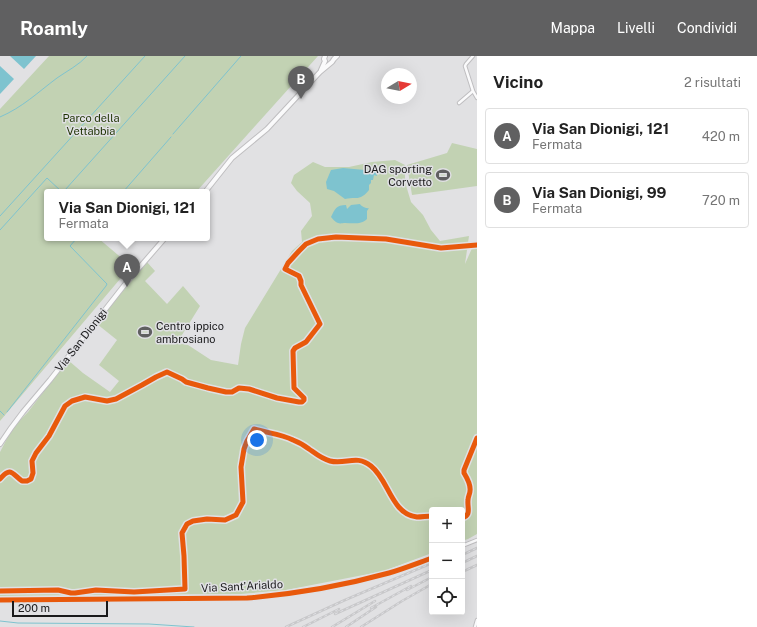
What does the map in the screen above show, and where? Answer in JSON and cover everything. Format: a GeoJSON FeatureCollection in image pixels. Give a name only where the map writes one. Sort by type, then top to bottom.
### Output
{"type":"FeatureCollection","features":[{"type":"Feature","properties":{"kind":"street"},"geometry":{"type":"LineString","coordinates":[[473,56],[465,66],[473,91],[477,98]]}},
{"type":"Feature","properties":{"kind":"street"},"geometry":{"type":"LineString","coordinates":[[207,189],[232,158],[268,129],[320,72],[327,60],[332,62],[334,57]]}},
{"type":"Feature","properties":{"kind":"street"},"geometry":{"type":"LineString","coordinates":[[459,103],[473,91]]}},
{"type":"Feature","properties":{"kind":"street","name":"Via San Dionigi"},"geometry":{"type":"LineString","coordinates":[[0,444],[22,412],[50,380],[126,283],[162,241]]}},
{"type":"Feature","properties":{"kind":"street"},"geometry":{"type":"LineString","coordinates":[[465,545],[477,540]]}},
{"type":"Feature","properties":{"kind":"street","name":"Via Sant'Arialdo"},"geometry":{"type":"LineString","coordinates":[[0,600],[247,598],[284,595],[348,583],[389,573],[429,559]]}},
{"type":"Feature","properties":{"kind":"street"},"geometry":{"type":"LineString","coordinates":[[475,627],[477,620]]}},
{"type":"Feature","properties":{"kind":"green space","name":"Parco della Vettabbia"},"geometry":{"type":"Polygon","coordinates":[[[49,56],[318,56],[199,189],[44,189],[44,241],[102,241],[131,266],[0,421],[0,109],[49,56]]]}},
{"type":"Feature","properties":{"kind":"green space","name":"DAG sporting Corvetto"},"geometry":{"type":"Polygon","coordinates":[[[452,143],[477,149],[477,186],[412,195],[407,165],[447,153],[452,143]]]}},
{"type":"Feature","properties":{"kind":"green space"},"geometry":{"type":"Polygon","coordinates":[[[395,160],[405,165],[405,182],[411,202],[423,215],[431,230],[440,241],[469,236],[465,264],[473,246],[477,244],[477,534],[465,540],[465,507],[429,507],[429,554],[384,571],[286,590],[241,594],[0,596],[0,452],[13,427],[28,412],[68,360],[83,373],[110,392],[119,381],[99,365],[117,340],[97,324],[127,283],[146,261],[155,271],[145,281],[167,304],[183,286],[200,306],[177,343],[188,345],[211,360],[238,365],[245,328],[292,251],[302,242],[301,231],[312,216],[310,203],[291,183],[294,175],[313,162],[325,167],[349,167],[372,162],[395,160]]]}},
{"type":"Feature","properties":{"kind":"water"},"geometry":{"type":"Polygon","coordinates":[[[10,56],[36,56],[24,69],[10,56]]]}},
{"type":"Feature","properties":{"kind":"water"},"geometry":{"type":"Polygon","coordinates":[[[0,66],[14,79],[0,94],[0,66]]]}},
{"type":"Feature","properties":{"kind":"water"},"geometry":{"type":"Polygon","coordinates":[[[343,168],[376,171],[377,176],[374,175],[373,180],[371,180],[369,185],[369,190],[366,194],[358,198],[345,199],[334,191],[327,189],[326,182],[331,170],[343,168]]]}},
{"type":"Feature","properties":{"kind":"water"},"geometry":{"type":"Polygon","coordinates":[[[360,204],[361,206],[369,208],[367,211],[367,219],[365,221],[356,223],[339,223],[331,217],[335,210],[340,206],[346,205],[347,209],[351,205],[360,204]]]}},
{"type":"Feature","properties":{"kind":"waterway"},"geometry":{"type":"LineString","coordinates":[[0,117],[23,104],[87,56]]}},
{"type":"Feature","properties":{"kind":"waterway"},"geometry":{"type":"LineString","coordinates":[[0,216],[145,56]]}},
{"type":"Feature","properties":{"kind":"waterway"},"geometry":{"type":"LineString","coordinates":[[66,189],[185,56]]}},
{"type":"Feature","properties":{"kind":"waterway"},"geometry":{"type":"LineString","coordinates":[[173,134],[241,56]]}},
{"type":"Feature","properties":{"kind":"waterway"},"geometry":{"type":"LineString","coordinates":[[126,189],[171,137]]}},
{"type":"Feature","properties":{"kind":"waterway"},"geometry":{"type":"LineString","coordinates":[[0,230],[47,178],[59,189]]}},
{"type":"Feature","properties":{"kind":"waterway"},"geometry":{"type":"LineString","coordinates":[[7,412],[107,284],[70,246],[74,241]]}},
{"type":"Feature","properties":{"kind":"waterway"},"geometry":{"type":"LineString","coordinates":[[0,411],[4,415]]}},
{"type":"Feature","properties":{"kind":"waterway"},"geometry":{"type":"LineString","coordinates":[[0,621],[18,623],[149,624],[194,627]]}},
{"type":"Feature","properties":{"kind":"railway"},"geometry":{"type":"LineString","coordinates":[[465,554],[477,548]]}},
{"type":"Feature","properties":{"kind":"railway"},"geometry":{"type":"LineString","coordinates":[[465,562],[477,556]]}},
{"type":"Feature","properties":{"kind":"railway"},"geometry":{"type":"LineString","coordinates":[[286,627],[429,564]]}},
{"type":"Feature","properties":{"kind":"railway"},"geometry":{"type":"LineString","coordinates":[[465,571],[477,565]]}},
{"type":"Feature","properties":{"kind":"railway"},"geometry":{"type":"LineString","coordinates":[[335,614],[429,571]]}},
{"type":"Feature","properties":{"kind":"railway"},"geometry":{"type":"LineString","coordinates":[[407,590],[429,579]]}},
{"type":"Feature","properties":{"kind":"railway"},"geometry":{"type":"LineString","coordinates":[[371,608],[411,586]]}},
{"type":"Feature","properties":{"kind":"railway"},"geometry":{"type":"LineString","coordinates":[[361,627],[429,586]]}},
{"type":"Feature","properties":{"kind":"railway"},"geometry":{"type":"LineString","coordinates":[[332,627],[375,601]]}},
{"type":"Feature","properties":{"kind":"railway"},"geometry":{"type":"LineString","coordinates":[[346,627],[376,607]]}},
{"type":"Feature","properties":{"kind":"railway"},"geometry":{"type":"LineString","coordinates":[[303,627],[339,609]]}},
{"type":"Feature","properties":{"kind":"cycle path"},"geometry":{"type":"LineString","coordinates":[[0,479],[9,472],[14,474],[22,481],[31,479],[33,473],[32,461],[36,453],[49,436],[65,406],[72,401],[85,397],[107,401],[116,399],[167,372],[186,382],[208,388],[226,392],[232,392],[239,388],[249,389],[277,398],[302,402],[304,398],[294,388],[293,351],[295,348],[306,342],[320,324],[301,285],[299,276],[285,269],[288,263],[306,244],[318,239],[336,237],[386,239],[441,248],[477,245]]}},
{"type":"Feature","properties":{"kind":"cycle path"},"geometry":{"type":"LineString","coordinates":[[0,591],[58,590],[75,593],[96,590],[134,592],[185,589],[182,533],[187,524],[193,521],[207,519],[225,520],[236,515],[243,502],[241,467],[244,449],[254,429],[288,438],[303,445],[322,458],[330,461],[341,462],[356,460],[366,463],[377,472],[401,510],[408,515],[417,517],[429,516]]}},
{"type":"Feature","properties":{"kind":"cycle path"},"geometry":{"type":"LineString","coordinates":[[465,517],[468,513],[470,486],[464,470],[477,438]]}},
{"type":"Feature","properties":{"kind":"cycle path"},"geometry":{"type":"LineString","coordinates":[[0,600],[247,598],[301,592],[354,582],[429,559]]}},
{"type":"Feature","properties":{"kind":"place","name":"Via San Dionigi, 99"},"geometry":{"type":"Point","coordinates":[301,99]}},
{"type":"Feature","properties":{"kind":"place","name":"DAG sporting Corvetto"},"geometry":{"type":"Point","coordinates":[443,175]}},
{"type":"Feature","properties":{"kind":"place","name":"Via San Dionigi, 121"},"geometry":{"type":"Point","coordinates":[127,287]}},
{"type":"Feature","properties":{"kind":"place","name":"Centro ippico ambrosiano"},"geometry":{"type":"Point","coordinates":[145,332]}}]}
